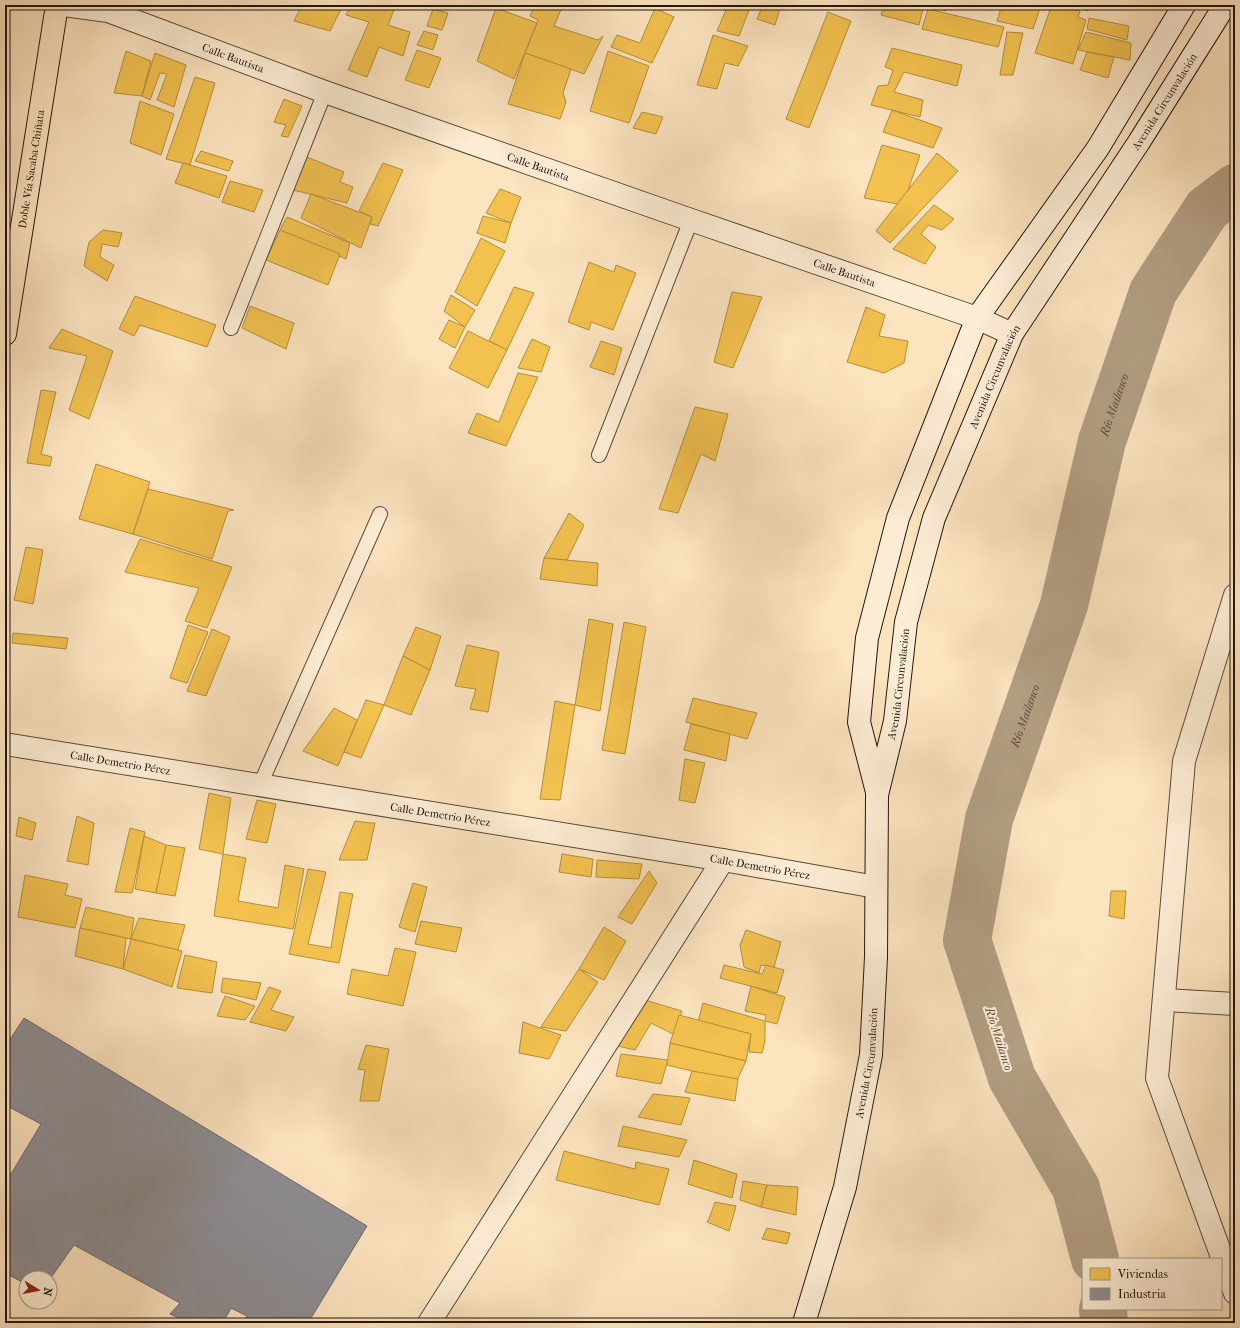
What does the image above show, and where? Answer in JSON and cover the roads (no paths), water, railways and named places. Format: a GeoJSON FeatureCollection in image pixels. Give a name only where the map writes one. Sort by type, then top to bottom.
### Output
{"type":"FeatureCollection","features":[{"type":"Feature","properties":{"kind":"highway","name":"Doble Vía Sacaba-Chiñata"},"geometry":{"type":"LineString","coordinates":[[5,334],[57,5]]}},
{"type":"Feature","properties":{"kind":"street","name":"Calle Bautista"},"geometry":{"type":"LineString","coordinates":[[64,5],[108,11],[325,92],[977,318],[1012,334]]}},
{"type":"Feature","properties":{"kind":"street","name":"Avenida Circunvalación"},"geometry":{"type":"LineString","coordinates":[[877,795],[860,722],[867,638],[898,518],[977,318],[1098,148],[1184,5]]}},
{"type":"Feature","properties":{"kind":"street","name":"Avenida Circunvalación"},"geometry":{"type":"LineString","coordinates":[[804,1323],[845,1187],[872,1055],[876,957],[877,795],[894,721],[906,622],[934,518],[1012,334],[1139,142],[1225,5]]}},
{"type":"Feature","properties":{"kind":"street"},"geometry":{"type":"LineString","coordinates":[[1235,595],[1184,761],[1165,1000],[1157,1078],[1235,1293]]}},
{"type":"Feature","properties":{"kind":"street","name":"Calle Demetrio Pérez"},"geometry":{"type":"LineString","coordinates":[[5,744],[723,860],[876,887]]}},
{"type":"Feature","properties":{"kind":"street"},"geometry":{"type":"LineString","coordinates":[[429,1323],[723,860]]}},
{"type":"Feature","properties":{"kind":"street"},"geometry":{"type":"LineString","coordinates":[[1165,1000],[1235,1004]]}},
{"type":"Feature","properties":{"kind":"lane"},"geometry":{"type":"LineString","coordinates":[[231,328],[325,92]]}},
{"type":"Feature","properties":{"kind":"lane"},"geometry":{"type":"LineString","coordinates":[[599,454],[691,220]]}},
{"type":"Feature","properties":{"kind":"lane"},"geometry":{"type":"LineString","coordinates":[[260,785],[380,514]]}},
{"type":"Feature","properties":{"kind":"waterway","name":"Río Mailanco"},"geometry":{"type":"LineString","coordinates":[[1095,1258],[1076,1188],[1012,1078],[967,940],[989,819],[1064,605],[1102,441],[1153,292],[1207,209],[1235,188]]}},
{"type":"Feature","properties":{"kind":"waterway","name":"Río Mailanco"},"geometry":{"type":"LineString","coordinates":[[1103,1310],[1104,1323]]}}]}
